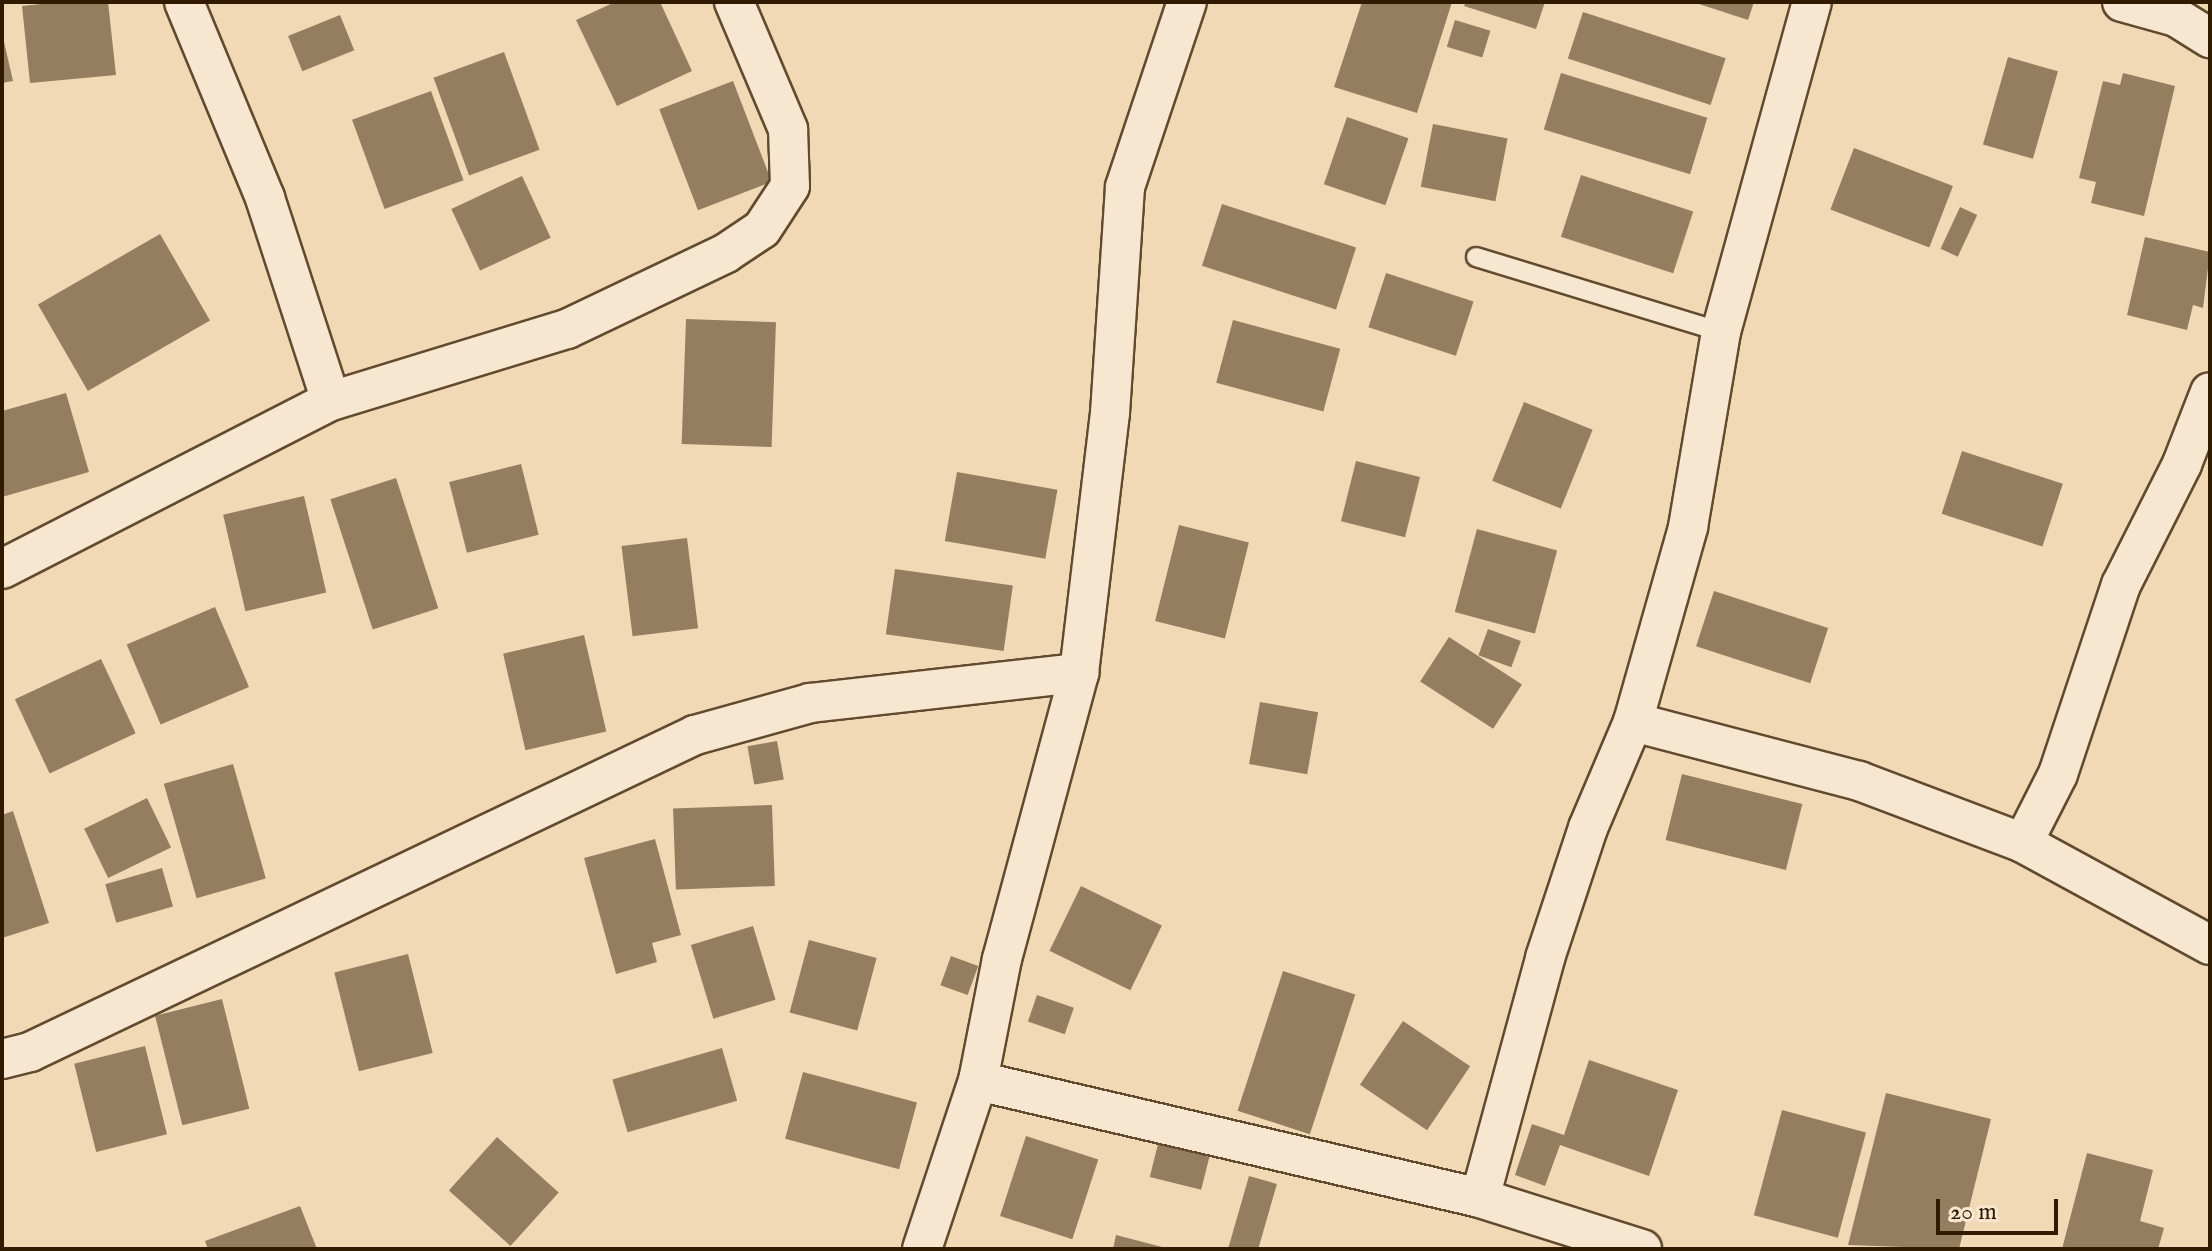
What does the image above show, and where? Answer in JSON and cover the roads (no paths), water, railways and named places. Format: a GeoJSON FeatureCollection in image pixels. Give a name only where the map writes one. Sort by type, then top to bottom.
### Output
{"type":"FeatureCollection","features":[{"type":"Feature","properties":{"kind":"street"},"geometry":{"type":"LineString","coordinates":[[184,2],[265,198],[331,401]]}},
{"type":"Feature","properties":{"kind":"street"},"geometry":{"type":"LineString","coordinates":[[2,569],[331,401],[567,329],[726,253],[762,229],[790,186],[788,129],[734,2]]}},
{"type":"Feature","properties":{"kind":"street"},"geometry":{"type":"LineString","coordinates":[[922,1249],[978,1081],[1002,959],[1079,673],[1109,424],[1125,187],[1187,2]]}},
{"type":"Feature","properties":{"kind":"street"},"geometry":{"type":"LineString","coordinates":[[1480,1198],[1550,944],[1588,828],[1633,722],[1688,527],[1721,332],[1812,2]]}},
{"type":"Feature","properties":{"kind":"street"},"geometry":{"type":"LineString","coordinates":[[2122,2],[2176,17],[2210,38]]}},
{"type":"Feature","properties":{"kind":"street"},"geometry":{"type":"LineString","coordinates":[[2023,843],[2058,774],[2121,585],[2182,464],[2210,392]]}},
{"type":"Feature","properties":{"kind":"street"},"geometry":{"type":"LineString","coordinates":[[2,1059],[30,1052],[695,735],[810,703],[1079,673]]}},
{"type":"Feature","properties":{"kind":"street"},"geometry":{"type":"LineString","coordinates":[[1633,722],[1859,781],[2023,843],[2210,945]]}},
{"type":"Feature","properties":{"kind":"street"},"geometry":{"type":"LineString","coordinates":[[978,1081],[1480,1198],[1642,1249]]}},
{"type":"Feature","properties":{"kind":"lane"},"geometry":{"type":"LineString","coordinates":[[1476,257],[1721,332]]}}]}
